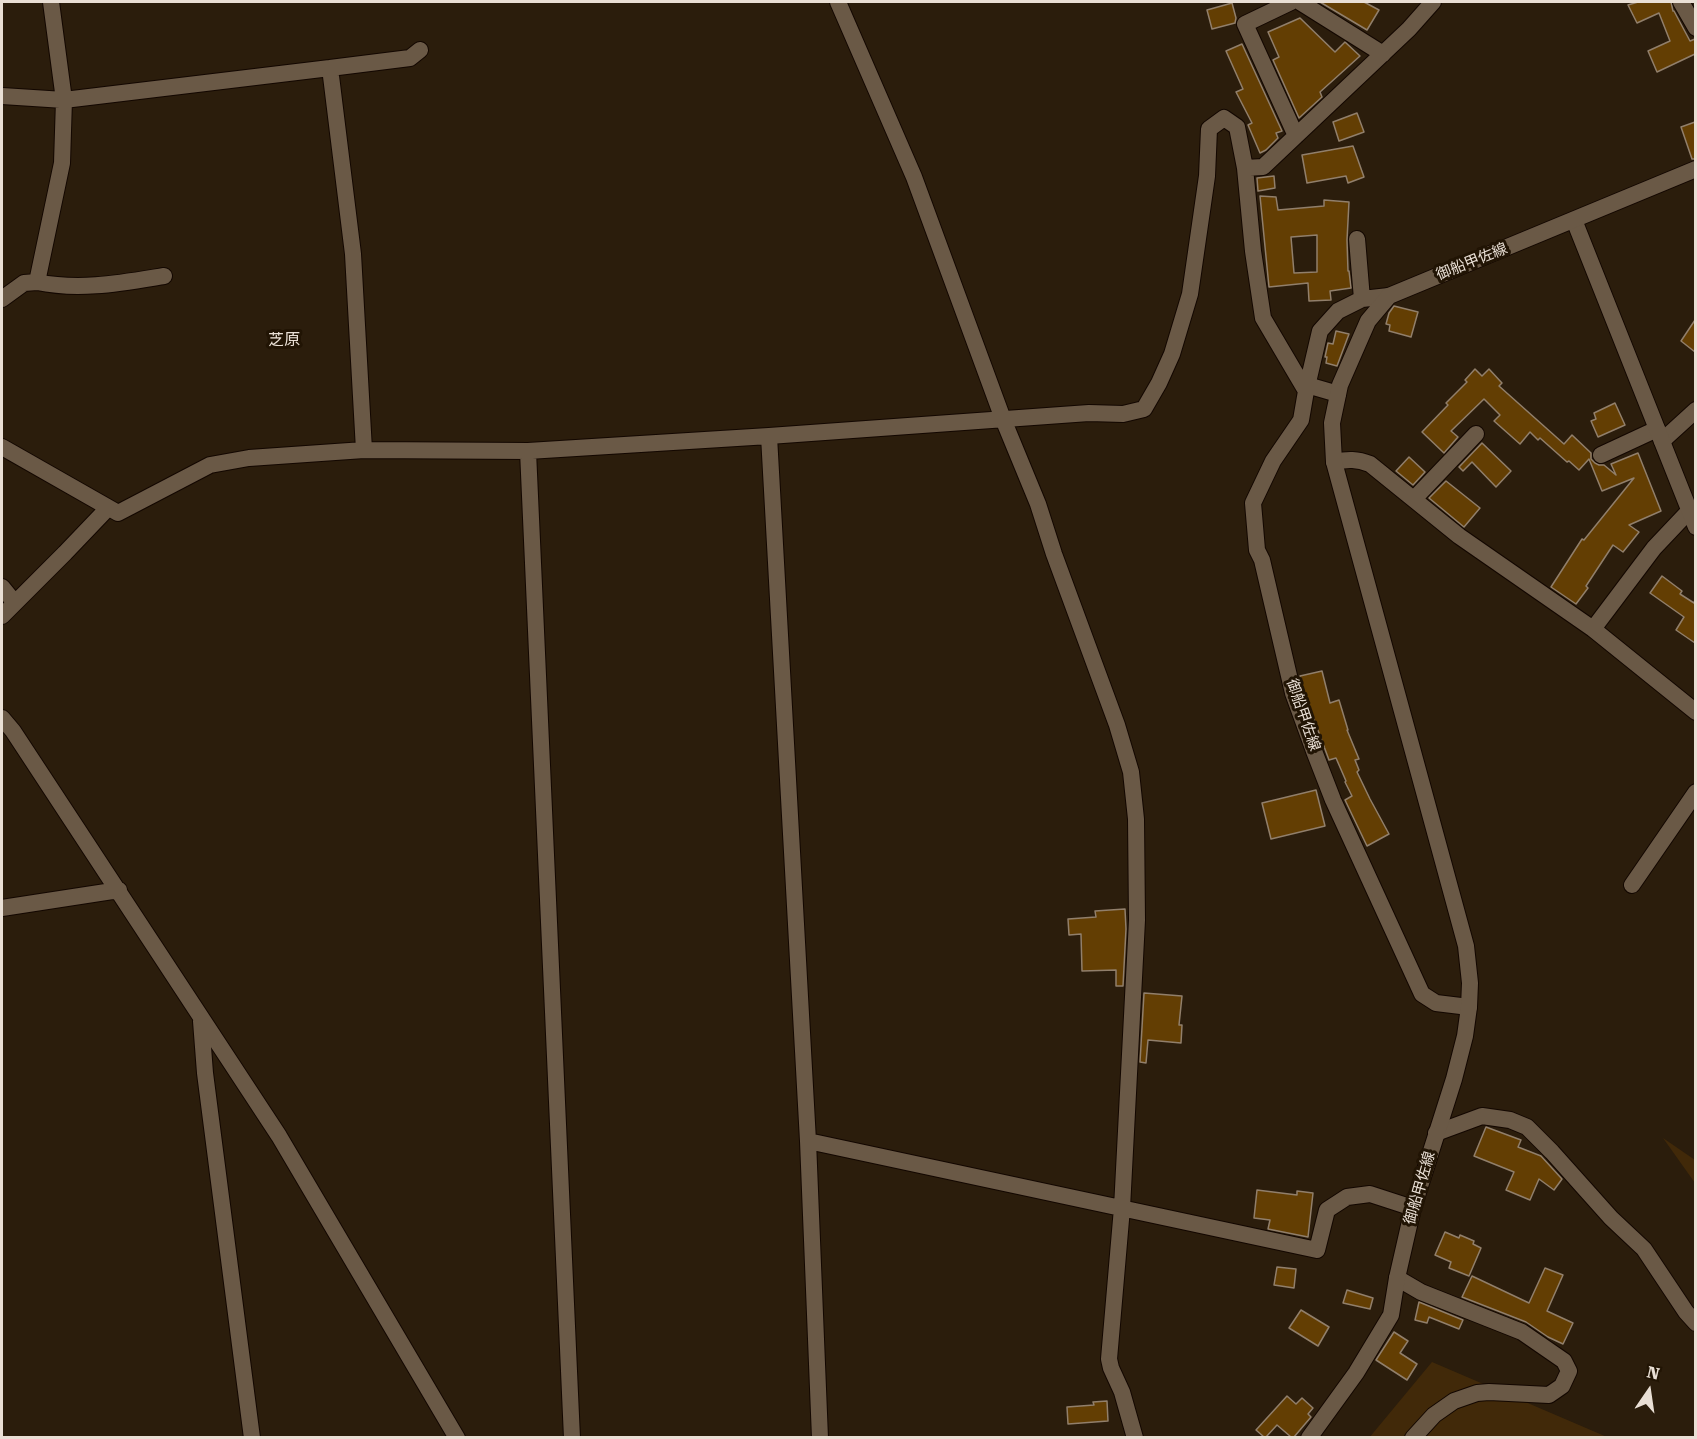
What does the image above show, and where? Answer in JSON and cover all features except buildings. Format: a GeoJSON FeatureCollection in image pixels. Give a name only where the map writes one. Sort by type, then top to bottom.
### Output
{"type":"FeatureCollection","features":[{"type":"Feature","properties":{"kind":"street"},"geometry":{"type":"LineString","coordinates":[[37,282],[62,163],[64,100],[51,2]]}},
{"type":"Feature","properties":{"kind":"street"},"geometry":{"type":"LineString","coordinates":[[838,2],[914,177],[1003,419],[1038,504],[1117,725],[1131,772],[1136,819],[1137,920],[1122,1208],[1109,1359],[1122,1392],[1135,1437]]}},
{"type":"Feature","properties":{"kind":"street"},"geometry":{"type":"LineString","coordinates":[[1291,2],[1245,24],[1296,136]]}},
{"type":"Feature","properties":{"kind":"street"},"geometry":{"type":"LineString","coordinates":[[1300,2],[1383,54]]}},
{"type":"Feature","properties":{"kind":"street"},"geometry":{"type":"LineString","coordinates":[[1245,168],[1263,167],[1409,29],[1433,2]]}},
{"type":"Feature","properties":{"kind":"street"},"geometry":{"type":"LineString","coordinates":[[1681,2],[1695,28]]}},
{"type":"Feature","properties":{"kind":"street"},"geometry":{"type":"LineString","coordinates":[[2,96],[64,100],[330,68],[415,54]]}},
{"type":"Feature","properties":{"kind":"street"},"geometry":{"type":"LineString","coordinates":[[330,68],[352,254],[364,450]]}},
{"type":"Feature","properties":{"kind":"street"},"geometry":{"type":"LineString","coordinates":[[2,447],[118,513],[210,465],[249,458],[364,450],[528,451],[1089,413],[1123,414],[1144,409],[1172,354],[1190,294],[1207,176],[1209,129],[1224,118],[1238,127],[1263,318],[1306,388],[1338,394]]}},
{"type":"Feature","properties":{"kind":"street","name":"御船甲佐線"},"geometry":{"type":"LineString","coordinates":[[1309,1437],[1356,1373],[1391,1315],[1413,1208],[1455,1079],[1469,1007],[1436,1003],[1422,994],[1333,800],[1293,693],[1262,560],[1257,550],[1253,503],[1273,461],[1301,420],[1320,331],[1338,311],[1362,298],[1389,296],[1695,169]]}},
{"type":"Feature","properties":{"kind":"street"},"geometry":{"type":"LineString","coordinates":[[1574,220],[1695,527]]}},
{"type":"Feature","properties":{"kind":"street"},"geometry":{"type":"LineString","coordinates":[[1357,239],[1362,298]]}},
{"type":"Feature","properties":{"kind":"street"},"geometry":{"type":"LineString","coordinates":[[2,299],[24,283],[37,282],[58,286],[112,285],[164,276]]}},
{"type":"Feature","properties":{"kind":"street"},"geometry":{"type":"LineString","coordinates":[[1389,296],[1368,321],[1340,385],[1332,423],[1334,462],[1466,946],[1470,983],[1469,1007]]}},
{"type":"Feature","properties":{"kind":"street"},"geometry":{"type":"LineString","coordinates":[[1601,455],[1659,435],[1695,410]]}},
{"type":"Feature","properties":{"kind":"street"},"geometry":{"type":"LineString","coordinates":[[1414,499],[1476,434]]}},
{"type":"Feature","properties":{"kind":"street"},"geometry":{"type":"LineString","coordinates":[[769,436],[808,1141],[820,1437]]}},
{"type":"Feature","properties":{"kind":"street"},"geometry":{"type":"LineString","coordinates":[[528,451],[572,1437]]}},
{"type":"Feature","properties":{"kind":"street"},"geometry":{"type":"LineString","coordinates":[[1334,462],[1349,459],[1370,464],[1459,536],[1593,629],[1695,712]]}},
{"type":"Feature","properties":{"kind":"street"},"geometry":{"type":"LineString","coordinates":[[2,616],[108,508]]}},
{"type":"Feature","properties":{"kind":"street"},"geometry":{"type":"LineString","coordinates":[[1593,629],[1654,548],[1689,511]]}},
{"type":"Feature","properties":{"kind":"street"},"geometry":{"type":"LineString","coordinates":[[2,587],[15,603]]}},
{"type":"Feature","properties":{"kind":"street"},"geometry":{"type":"LineString","coordinates":[[2,718],[119,890],[279,1136],[457,1437]]}},
{"type":"Feature","properties":{"kind":"street"},"geometry":{"type":"LineString","coordinates":[[1632,885],[1695,792]]}},
{"type":"Feature","properties":{"kind":"street"},"geometry":{"type":"LineString","coordinates":[[2,908],[119,890]]}},
{"type":"Feature","properties":{"kind":"street"},"geometry":{"type":"LineString","coordinates":[[201,1017],[252,1437]]}},
{"type":"Feature","properties":{"kind":"street"},"geometry":{"type":"LineString","coordinates":[[1436,1132],[1482,1116],[1510,1120],[1527,1127],[1611,1218],[1644,1249],[1695,1323]]}},
{"type":"Feature","properties":{"kind":"street"},"geometry":{"type":"LineString","coordinates":[[808,1141],[1317,1250],[1327,1210],[1347,1197],[1370,1194],[1413,1208]]}},
{"type":"Feature","properties":{"kind":"street"},"geometry":{"type":"LineString","coordinates":[[1397,1278],[1421,1292],[1522,1332],[1564,1361],[1569,1371],[1562,1386],[1549,1395],[1490,1392],[1477,1393],[1454,1401],[1434,1415],[1413,1437]]}},
{"type":"Feature","properties":{"kind":"shaded area"},"geometry":{"type":"Polygon","coordinates":[[[1663,1138],[1695,1160],[1695,1183],[1663,1138]]]}},
{"type":"Feature","properties":{"kind":"shaded area"},"geometry":{"type":"Polygon","coordinates":[[[1432,1362],[1607,1437],[1369,1438],[1432,1362]]]}},
{"type":"Feature","properties":{"kind":"district","name":"芝原"},"geometry":{"type":"Point","coordinates":[284,340]}}]}
